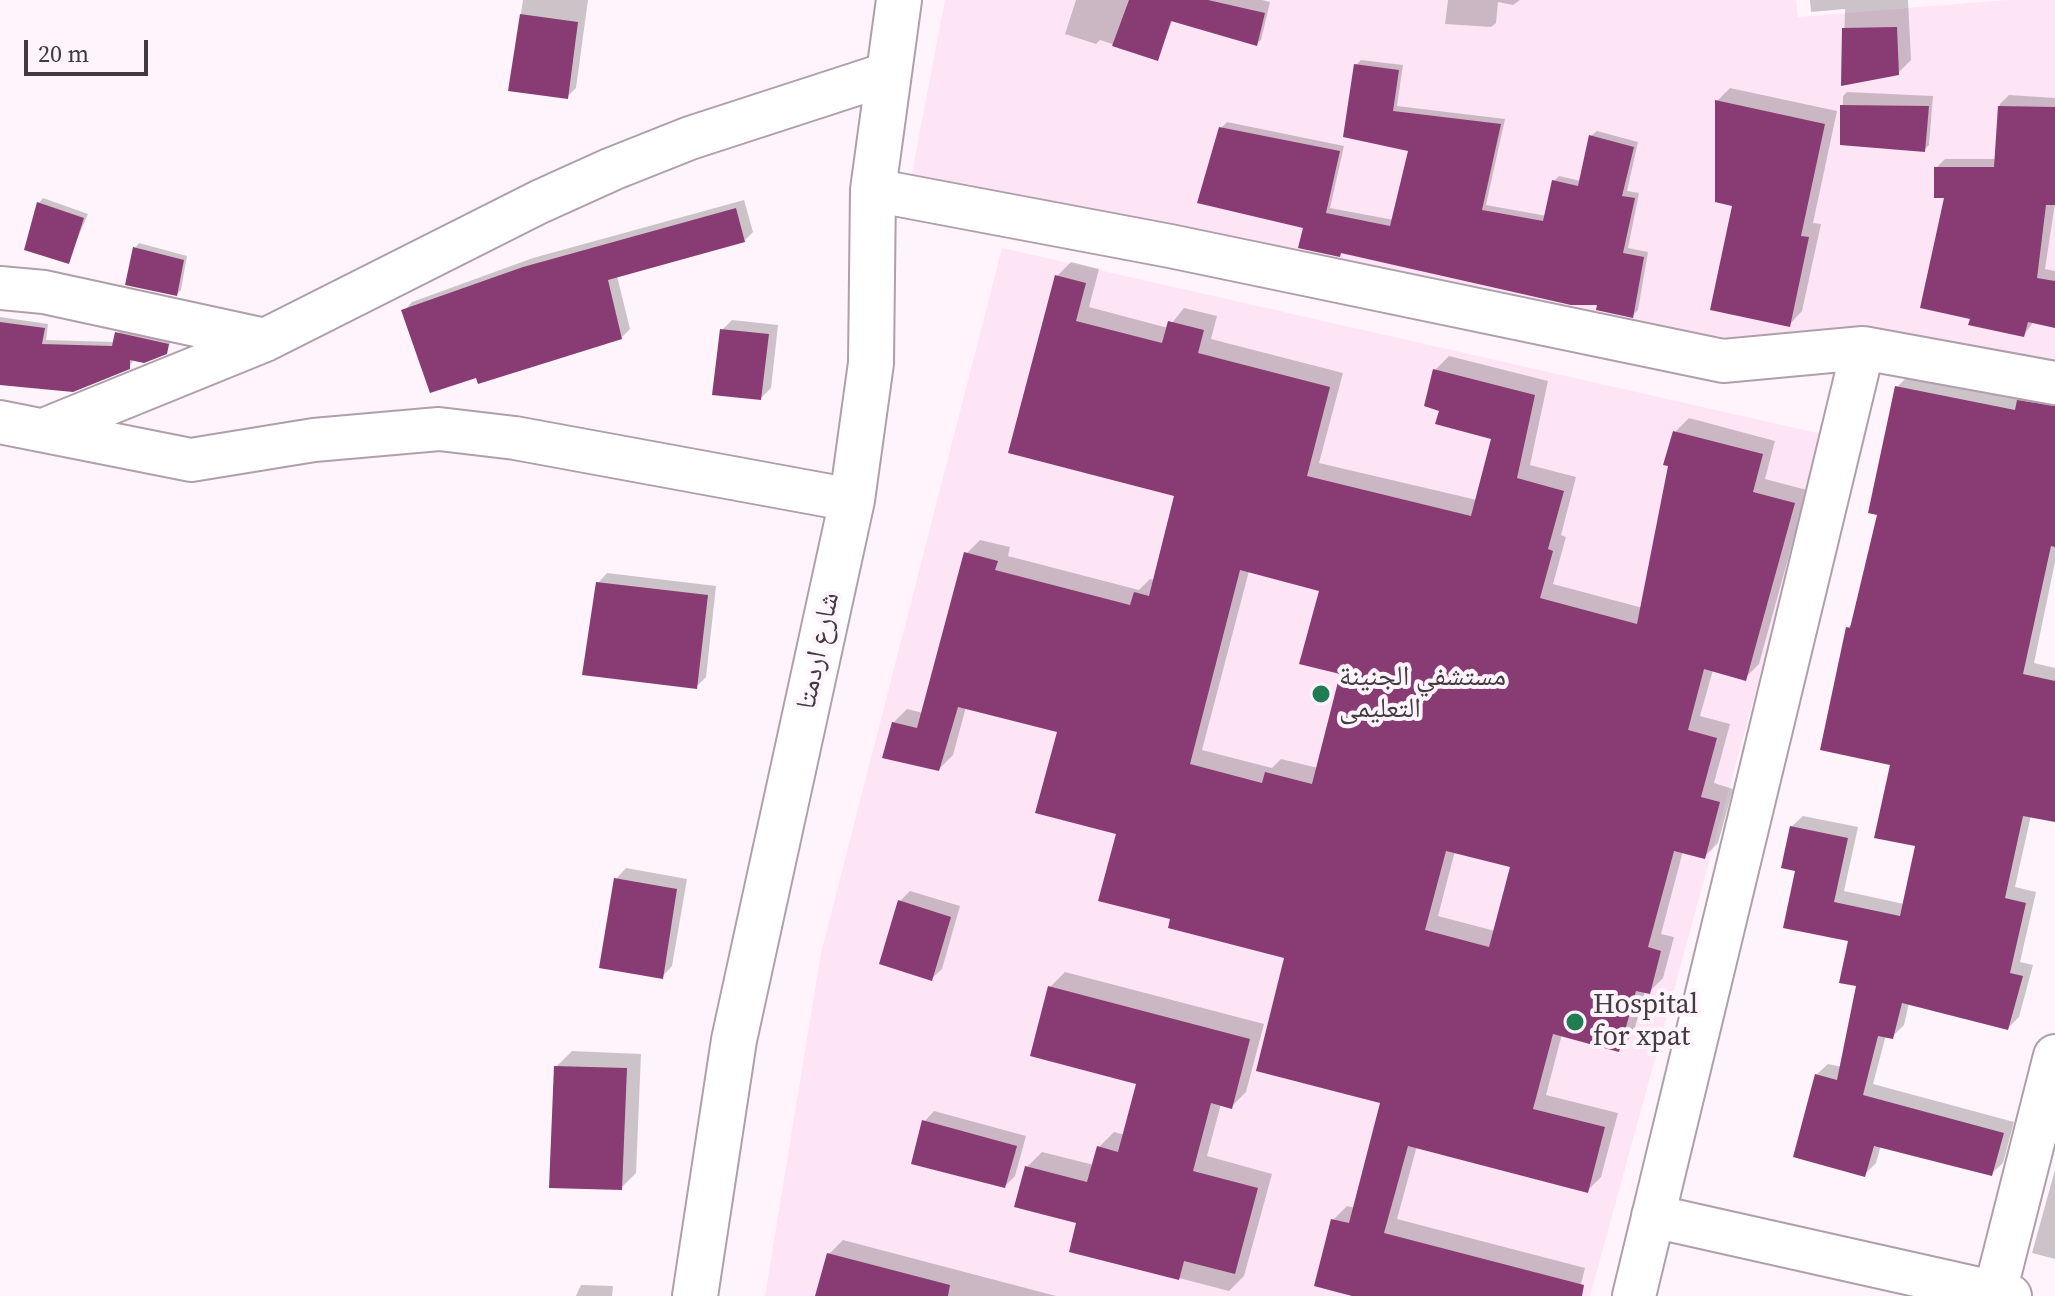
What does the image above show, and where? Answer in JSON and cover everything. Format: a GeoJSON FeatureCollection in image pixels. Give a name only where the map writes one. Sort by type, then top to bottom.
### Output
{"type":"FeatureCollection","features":[{"type":"Feature","properties":{"kind":"main road","name":"شارع اردمتا"},"geometry":{"type":"LineString","coordinates":[[695,1296],[734,1040],[852,500],[871,363],[873,190],[899,0]]}},
{"type":"Feature","properties":{"kind":"street"},"geometry":{"type":"LineString","coordinates":[[46,429],[265,340],[539,202],[612,169],[690,138],[887,74]]}},
{"type":"Feature","properties":{"kind":"street"},"geometry":{"type":"LineString","coordinates":[[873,190],[1170,246],[1723,361],[1863,348],[2055,383]]}},
{"type":"Feature","properties":{"kind":"street"},"geometry":{"type":"LineString","coordinates":[[0,288],[44,292],[265,340]]}},
{"type":"Feature","properties":{"kind":"street"},"geometry":{"type":"LineString","coordinates":[[1634,1296],[1863,348]]}},
{"type":"Feature","properties":{"kind":"street"},"geometry":{"type":"LineString","coordinates":[[0,422],[191,460],[314,440],[439,429],[515,438],[852,500]]}},
{"type":"Feature","properties":{"kind":"street"},"geometry":{"type":"LineString","coordinates":[[1653,1216],[2000,1295],[2055,1056]]}},
{"type":"Feature","properties":{"kind":"shaded area"},"geometry":{"type":"Polygon","coordinates":[[[945,0],[1796,0],[1798,17],[2006,0],[2055,0],[2055,359],[1899,335],[1703,345],[909,189],[945,0]]]}},
{"type":"Feature","properties":{"kind":"shaded area","name":"مستشفي الجنينة التعليمى"},"geometry":{"type":"Polygon","coordinates":[[[1002,248],[1826,435],[1590,1296],[765,1296],[821,953],[1002,248]]]}},
{"type":"Feature","properties":{"kind":"building"},"geometry":{"type":"Polygon","coordinates":[[[1129,0],[1208,0],[1265,13],[1257,46],[1171,21],[1158,61],[1112,46],[1129,0]]]}},
{"type":"Feature","properties":{"kind":"building"},"geometry":{"type":"Polygon","coordinates":[[[520,14],[578,22],[568,99],[508,91],[520,14]]]}},
{"type":"Feature","properties":{"kind":"building"},"geometry":{"type":"Polygon","coordinates":[[[1897,27],[1899,75],[1841,86],[1842,28],[1897,27]]]}},
{"type":"Feature","properties":{"kind":"building"},"geometry":{"type":"Polygon","coordinates":[[[1354,64],[1399,70],[1393,111],[1501,124],[1482,210],[1543,221],[1552,180],[1578,186],[1589,135],[1634,147],[1622,196],[1635,198],[1623,253],[1644,257],[1633,318],[1596,310],[1597,305],[1571,305],[1341,253],[1340,257],[1298,248],[1303,228],[1197,203],[1219,127],[1340,151],[1326,213],[1390,226],[1408,151],[1343,137],[1354,64]]]}},
{"type":"Feature","properties":{"kind":"building"},"geometry":{"type":"Polygon","coordinates":[[[1715,100],[1825,124],[1801,236],[1809,237],[1790,327],[1710,310],[1732,206],[1715,202],[1715,100]]]}},
{"type":"Feature","properties":{"kind":"building"},"geometry":{"type":"Polygon","coordinates":[[[1840,105],[1929,106],[1925,152],[1840,145],[1840,105]]]}},
{"type":"Feature","properties":{"kind":"building"},"geometry":{"type":"Polygon","coordinates":[[[1998,106],[2055,107],[2055,205],[2046,205],[2037,278],[2055,281],[2055,328],[2028,322],[2024,337],[1968,325],[1970,319],[1920,308],[1944,198],[1934,198],[1934,167],[1994,167],[1998,106]]]}},
{"type":"Feature","properties":{"kind":"building"},"geometry":{"type":"Polygon","coordinates":[[[37,202],[84,218],[69,264],[24,250],[37,202]]]}},
{"type":"Feature","properties":{"kind":"building"},"geometry":{"type":"Polygon","coordinates":[[[736,208],[745,242],[608,280],[622,339],[478,384],[476,378],[430,393],[401,310],[523,267],[736,208]]]}},
{"type":"Feature","properties":{"kind":"building"},"geometry":{"type":"Polygon","coordinates":[[[133,247],[184,260],[177,296],[125,285],[133,247]]]}},
{"type":"Feature","properties":{"kind":"building"},"geometry":{"type":"Polygon","coordinates":[[[1055,275],[1086,283],[1076,321],[1162,343],[1168,321],[1204,330],[1198,353],[1330,387],[1307,476],[1471,516],[1491,439],[1435,424],[1439,411],[1424,406],[1433,369],[1535,395],[1517,478],[1564,491],[1548,549],[1553,551],[1540,598],[1637,624],[1668,466],[1663,465],[1673,431],[1763,454],[1753,492],[1795,503],[1746,681],[1704,669],[1688,730],[1717,738],[1701,797],[1720,802],[1705,859],[1674,851],[1648,947],[1661,951],[1650,994],[1636,991],[1619,1052],[1553,1034],[1533,1109],[1605,1127],[1588,1193],[1408,1146],[1384,1233],[1584,1285],[1582,1296],[1352,1296],[1314,1286],[1331,1219],[1349,1223],[1380,1103],[1256,1071],[1284,958],[1168,928],[1170,919],[1098,901],[1116,834],[1035,813],[1057,732],[958,707],[939,771],[882,758],[892,722],[917,728],[964,552],[998,561],[995,570],[1130,605],[1134,592],[1149,596],[1174,496],[1008,453],[1055,275]],[[1240,570],[1190,764],[1262,783],[1265,772],[1312,784],[1340,674],[1299,664],[1319,591],[1240,570]],[[1446,851],[1425,930],[1489,947],[1510,867],[1446,851]]]}},
{"type":"Feature","properties":{"kind":"building"},"geometry":{"type":"Polygon","coordinates":[[[0,322],[45,328],[42,344],[112,346],[115,332],[169,344],[167,354],[144,363],[130,360],[130,369],[73,392],[0,385],[0,322]]]}},
{"type":"Feature","properties":{"kind":"building"},"geometry":{"type":"Polygon","coordinates":[[[720,329],[769,334],[761,400],[712,395],[720,329]]]}},
{"type":"Feature","properties":{"kind":"building"},"geometry":{"type":"Polygon","coordinates":[[[1895,386],[2015,410],[2017,400],[2055,406],[2055,547],[2051,546],[2023,674],[2055,681],[2055,822],[2023,816],[2005,898],[2026,903],[2010,973],[2023,976],[2008,1030],[1902,1003],[1893,1039],[1878,1036],[1863,1095],[2004,1133],[1992,1176],[1874,1146],[1865,1177],[1793,1157],[1815,1074],[1837,1080],[1856,986],[1839,983],[1848,941],[1783,928],[1795,871],[1781,868],[1790,826],[1848,838],[1834,902],[1900,916],[1915,846],[1874,838],[1890,765],[1820,750],[1846,627],[1850,628],[1877,515],[1868,513],[1895,386]]]}},
{"type":"Feature","properties":{"kind":"building"},"geometry":{"type":"Polygon","coordinates":[[[596,582],[708,595],[697,689],[582,675],[596,582]]]}},
{"type":"Feature","properties":{"kind":"building"},"geometry":{"type":"Polygon","coordinates":[[[614,878],[677,889],[663,979],[599,968],[614,878]]]}},
{"type":"Feature","properties":{"kind":"building"},"geometry":{"type":"Polygon","coordinates":[[[898,900],[951,917],[932,981],[879,964],[898,900]]]}},
{"type":"Feature","properties":{"kind":"building"},"geometry":{"type":"Polygon","coordinates":[[[1048,986],[1250,1039],[1232,1109],[1211,1103],[1193,1171],[1258,1188],[1235,1274],[1184,1261],[1179,1280],[1069,1252],[1076,1223],[1014,1207],[1025,1166],[1087,1182],[1097,1146],[1118,1152],[1136,1084],[1030,1056],[1048,986]]]}},
{"type":"Feature","properties":{"kind":"building"},"geometry":{"type":"Polygon","coordinates":[[[554,1066],[627,1068],[622,1190],[549,1188],[554,1066]]]}},
{"type":"Feature","properties":{"kind":"building"},"geometry":{"type":"Polygon","coordinates":[[[922,1120],[1017,1146],[1005,1188],[911,1164],[922,1120]]]}},
{"type":"Feature","properties":{"kind":"building"},"geometry":{"type":"Polygon","coordinates":[[[827,1253],[950,1285],[948,1296],[815,1296],[827,1253]]]}},
{"type":"Feature","properties":{"kind":"place","name":"مستشفي الجنينة التعليمى"},"geometry":{"type":"Point","coordinates":[1321,694]}},
{"type":"Feature","properties":{"kind":"place","name":"Hospital for xpat"},"geometry":{"type":"Point","coordinates":[1575,1022]}}]}
